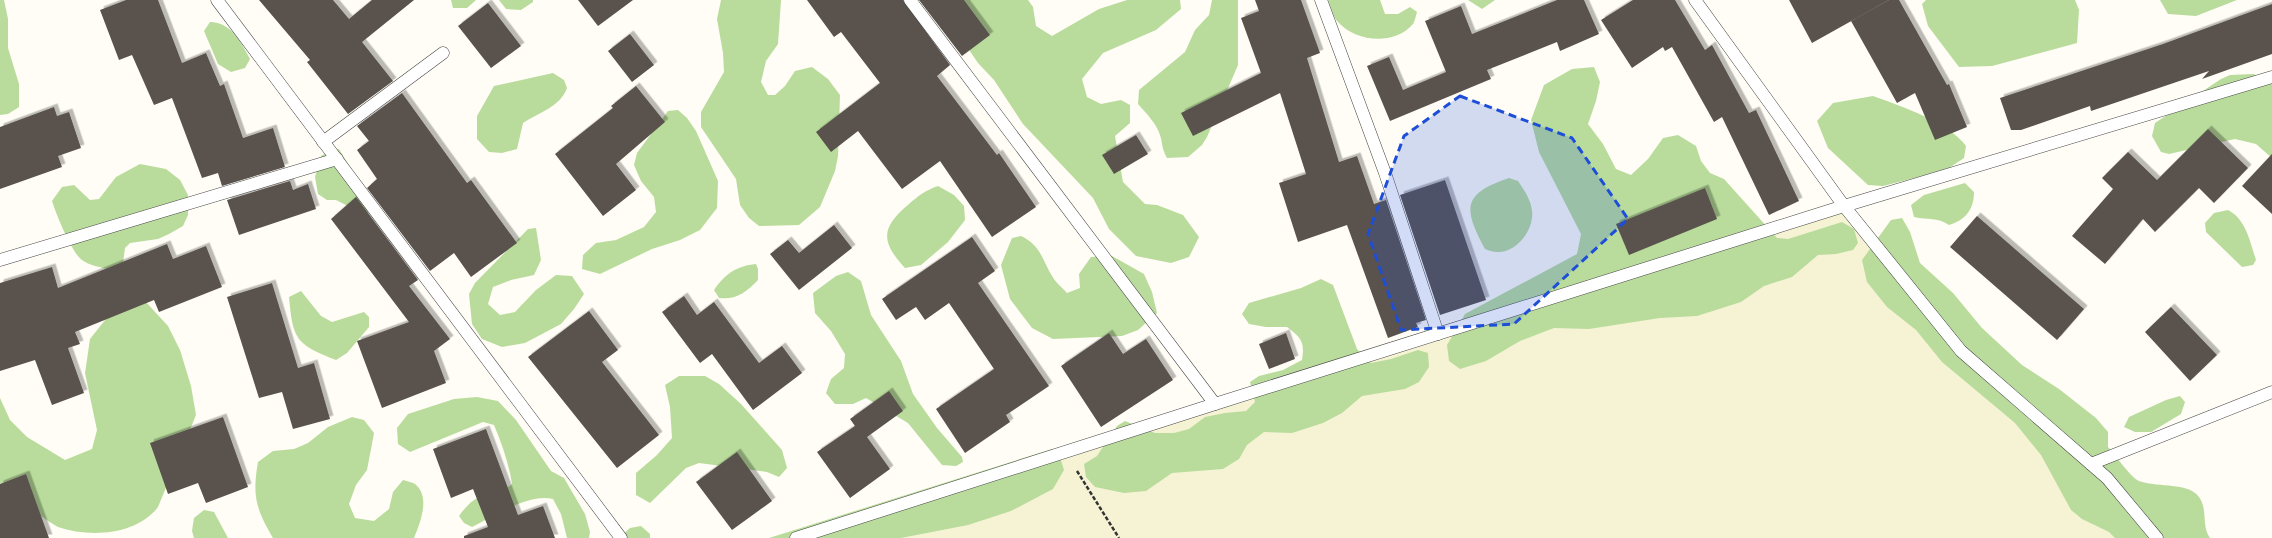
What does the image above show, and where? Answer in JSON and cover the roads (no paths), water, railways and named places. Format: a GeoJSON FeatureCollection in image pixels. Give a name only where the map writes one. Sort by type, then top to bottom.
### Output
{"type":"FeatureCollection","features":[{"type":"Feature","properties":{"kind":"lane"},"geometry":{"type":"LineString","coordinates":[[217,0],[620,538]]}},
{"type":"Feature","properties":{"kind":"lane"},"geometry":{"type":"LineString","coordinates":[[910,0],[1215,404]]}},
{"type":"Feature","properties":{"kind":"lane"},"geometry":{"type":"LineString","coordinates":[[1321,0],[1385,173],[1438,334]]}},
{"type":"Feature","properties":{"kind":"lane"},"geometry":{"type":"LineString","coordinates":[[1695,0],[1844,206],[1961,351],[2107,478],[2157,538]]}},
{"type":"Feature","properties":{"kind":"lane"},"geometry":{"type":"LineString","coordinates":[[323,142],[443,52]]}},
{"type":"Feature","properties":{"kind":"lane"},"geometry":{"type":"LineString","coordinates":[[796,538],[1215,404],[1844,206],[2272,77]]}},
{"type":"Feature","properties":{"kind":"lane"},"geometry":{"type":"LineString","coordinates":[[0,260],[337,159]]}},
{"type":"Feature","properties":{"kind":"lane"},"geometry":{"type":"LineString","coordinates":[[2091,464],[2272,392]]}}]}
